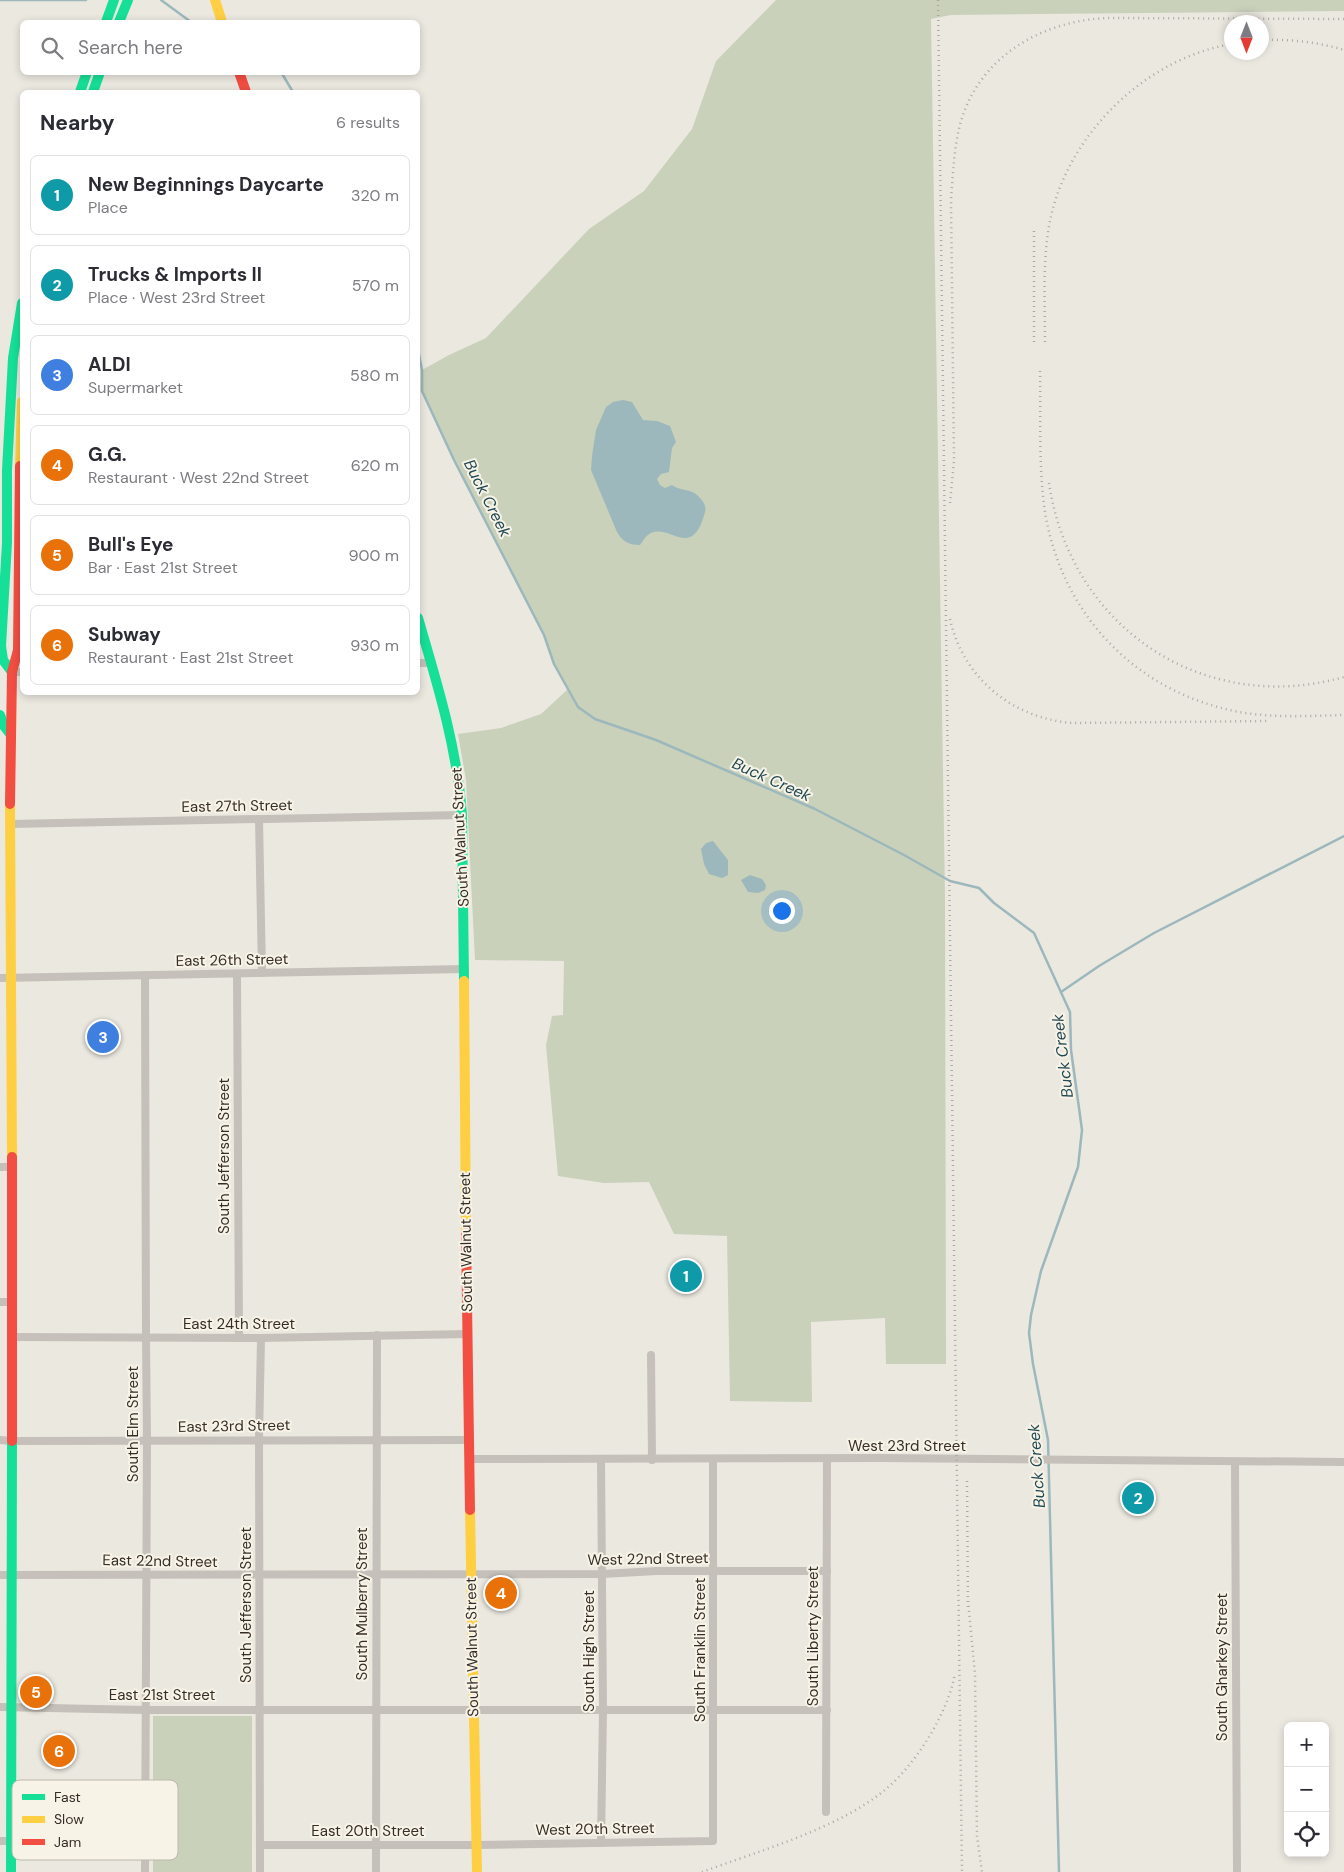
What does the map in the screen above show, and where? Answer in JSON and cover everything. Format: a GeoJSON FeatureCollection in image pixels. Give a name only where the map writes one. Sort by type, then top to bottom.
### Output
{"type":"FeatureCollection","features":[{"type":"Feature","properties":{"kind":"main road"},"geometry":{"type":"LineString","coordinates":[[107,20],[114,0]]}},
{"type":"Feature","properties":{"kind":"main road"},"geometry":{"type":"LineString","coordinates":[[120,20],[128,0]]}},
{"type":"Feature","properties":{"kind":"main road"},"geometry":{"type":"LineString","coordinates":[[215,0],[221,20]]}},
{"type":"Feature","properties":{"kind":"main road"},"geometry":{"type":"LineString","coordinates":[[81,90],[86,75]]}},
{"type":"Feature","properties":{"kind":"main road"},"geometry":{"type":"LineString","coordinates":[[94,90],[99,75]]}},
{"type":"Feature","properties":{"kind":"main road"},"geometry":{"type":"LineString","coordinates":[[240,75],[245,90]]}},
{"type":"Feature","properties":{"kind":"main road"},"geometry":{"type":"LineString","coordinates":[[12,672],[3,660],[1,646],[16,543],[7,470],[13,358],[20,315]]}},
{"type":"Feature","properties":{"kind":"main road"},"geometry":{"type":"LineString","coordinates":[[12,1872],[11,735],[12,672],[18,650],[16,543],[20,449]]}},
{"type":"Feature","properties":{"kind":"main road","name":"South Walnut Street"},"geometry":{"type":"LineString","coordinates":[[420,625],[454,748],[462,815],[470,1574],[476,1872]]}},
{"type":"Feature","properties":{"kind":"main road"},"geometry":{"type":"LineString","coordinates":[[0,671],[12,672]]}},
{"type":"Feature","properties":{"kind":"main road"},"geometry":{"type":"LineString","coordinates":[[0,715],[4,726],[11,735]]}},
{"type":"Feature","properties":{"kind":"street"},"geometry":{"type":"LineString","coordinates":[[420,663],[431,663]]}},
{"type":"Feature","properties":{"kind":"street"},"geometry":{"type":"LineString","coordinates":[[12,672],[20,672]]}},
{"type":"Feature","properties":{"kind":"street","name":"East 27th Street"},"geometry":{"type":"LineString","coordinates":[[11,824],[462,815]]}},
{"type":"Feature","properties":{"kind":"street"},"geometry":{"type":"LineString","coordinates":[[259,819],[262,973]]}},
{"type":"Feature","properties":{"kind":"street","name":"East 26th Street"},"geometry":{"type":"LineString","coordinates":[[0,978],[465,969]]}},
{"type":"Feature","properties":{"kind":"street","name":"South Jefferson Street"},"geometry":{"type":"LineString","coordinates":[[237,974],[238,1338]]}},
{"type":"Feature","properties":{"kind":"street","name":"South Elm Street"},"geometry":{"type":"LineString","coordinates":[[145,1780],[147,1441],[146,976]]}},
{"type":"Feature","properties":{"kind":"street"},"geometry":{"type":"LineString","coordinates":[[0,1167],[12,1167]]}},
{"type":"Feature","properties":{"kind":"street"},"geometry":{"type":"LineString","coordinates":[[0,1302],[12,1302]]}},
{"type":"Feature","properties":{"kind":"street","name":"East 24th Street"},"geometry":{"type":"LineString","coordinates":[[12,1337],[261,1338],[467,1334]]}},
{"type":"Feature","properties":{"kind":"street","name":"South Mulberry Street"},"geometry":{"type":"LineString","coordinates":[[376,1872],[377,1710],[375,1575],[377,1335]]}},
{"type":"Feature","properties":{"kind":"street","name":"South Jefferson Street"},"geometry":{"type":"LineString","coordinates":[[260,1872],[259,1439],[261,1338]]}},
{"type":"Feature","properties":{"kind":"street"},"geometry":{"type":"LineString","coordinates":[[651,1355],[652,1460]]}},
{"type":"Feature","properties":{"kind":"street","name":"East 23rd Street"},"geometry":{"type":"LineString","coordinates":[[0,1440],[469,1440]]}},
{"type":"Feature","properties":{"kind":"street","name":"West 23rd Street"},"geometry":{"type":"LineString","coordinates":[[470,1459],[1072,1459],[1344,1462]]}},
{"type":"Feature","properties":{"kind":"street","name":"South High Street"},"geometry":{"type":"LineString","coordinates":[[601,1459],[602,1843]]}},
{"type":"Feature","properties":{"kind":"street","name":"South Franklin Street"},"geometry":{"type":"LineString","coordinates":[[713,1459],[714,1841]]}},
{"type":"Feature","properties":{"kind":"street","name":"South Liberty Street"},"geometry":{"type":"LineString","coordinates":[[826,1812],[827,1459]]}},
{"type":"Feature","properties":{"kind":"street","name":"South Gharkey Street"},"geometry":{"type":"LineString","coordinates":[[1235,1462],[1237,1872]]}},
{"type":"Feature","properties":{"kind":"street","name":"West 22nd Street"},"geometry":{"type":"LineString","coordinates":[[470,1574],[827,1571]]}},
{"type":"Feature","properties":{"kind":"street","name":"East 22nd Street"},"geometry":{"type":"LineString","coordinates":[[0,1575],[470,1574]]}},
{"type":"Feature","properties":{"kind":"street","name":"East 21st Street"},"geometry":{"type":"LineString","coordinates":[[0,1707],[145,1710],[827,1710]]}},
{"type":"Feature","properties":{"kind":"street"},"geometry":{"type":"LineString","coordinates":[[0,1841],[11,1841]]}},
{"type":"Feature","properties":{"kind":"street","name":"West 20th Street"},"geometry":{"type":"LineString","coordinates":[[476,1845],[714,1841]]}},
{"type":"Feature","properties":{"kind":"street","name":"East 20th Street"},"geometry":{"type":"LineString","coordinates":[[260,1845],[476,1845]]}},
{"type":"Feature","properties":{"kind":"green space"},"geometry":{"type":"Polygon","coordinates":[[[776,0],[1344,0],[1344,11],[951,15],[931,19],[945,896],[946,1364],[886,1364],[885,1318],[811,1322],[812,1402],[730,1401],[727,1236],[674,1234],[649,1182],[604,1183],[558,1176],[546,1045],[552,1016],[563,1015],[564,961],[475,960],[466,780],[458,734],[501,728],[541,714],[568,689],[554,664],[544,634],[457,466],[422,391],[422,370],[486,338],[589,229],[644,191],[692,129],[716,61],[776,0]]]}},
{"type":"Feature","properties":{"kind":"green space"},"geometry":{"type":"Polygon","coordinates":[[[153,1716],[252,1716],[252,1872],[153,1872],[153,1860],[178,1860],[178,1780],[153,1780],[153,1716]]]}},
{"type":"Feature","properties":{"kind":"water"},"geometry":{"type":"Polygon","coordinates":[[[623,400],[632,402],[643,420],[657,421],[670,426],[676,442],[672,448],[669,472],[661,474],[657,479],[660,485],[665,488],[672,485],[695,493],[704,503],[705,512],[700,527],[694,535],[681,538],[666,533],[651,533],[640,545],[627,542],[617,532],[591,470],[596,430],[606,407],[613,402],[623,400]]]}},
{"type":"Feature","properties":{"kind":"water"},"geometry":{"type":"Polygon","coordinates":[[[713,841],[728,860],[728,875],[722,878],[709,874],[704,864],[701,849],[706,843],[713,841]]]}},
{"type":"Feature","properties":{"kind":"water"},"geometry":{"type":"Polygon","coordinates":[[[750,875],[762,879],[766,885],[765,890],[758,893],[748,892],[741,880],[750,875]]]}},
{"type":"Feature","properties":{"kind":"waterway"},"geometry":{"type":"LineString","coordinates":[[0,0],[86,0]]}},
{"type":"Feature","properties":{"kind":"waterway","name":"Buck Creek"},"geometry":{"type":"LineString","coordinates":[[161,0],[188,20]]}},
{"type":"Feature","properties":{"kind":"waterway","name":"Buck Creek"},"geometry":{"type":"LineString","coordinates":[[283,75],[292,90]]}},
{"type":"Feature","properties":{"kind":"waterway","name":"Buck Creek"},"geometry":{"type":"LineString","coordinates":[[420,360],[422,391],[454,460],[544,635],[554,664],[578,707],[595,719],[656,740],[815,809],[950,881],[979,888],[994,903],[1034,933],[1070,1012],[1071,1050],[1082,1130],[1078,1167],[1041,1271],[1029,1333],[1048,1440],[1059,1872]]}},
{"type":"Feature","properties":{"kind":"waterway"},"geometry":{"type":"LineString","coordinates":[[1061,992],[1099,966],[1154,933],[1344,836]]}},
{"type":"Feature","properties":{"kind":"railway"},"geometry":{"type":"LineString","coordinates":[[938,0],[962,1872]]}},
{"type":"Feature","properties":{"kind":"railway"},"geometry":{"type":"LineString","coordinates":[[950,503],[954,461],[951,200],[953,170],[961,121],[971,97],[984,77],[1000,59],[1040,33],[1063,25],[1087,20],[1111,18],[1344,19]]}},
{"type":"Feature","properties":{"kind":"railway"},"geometry":{"type":"LineString","coordinates":[[1269,40],[1303,42],[1344,50]]}},
{"type":"Feature","properties":{"kind":"railway"},"geometry":{"type":"LineString","coordinates":[[1045,342],[1045,279],[1048,231],[1061,185],[1075,156],[1094,129],[1116,104],[1142,83],[1170,65],[1200,52],[1224,46]]}},
{"type":"Feature","properties":{"kind":"railway"},"geometry":{"type":"LineString","coordinates":[[1034,231],[1034,342]]}},
{"type":"Feature","properties":{"kind":"railway"},"geometry":{"type":"LineString","coordinates":[[1040,371],[1041,464],[1046,518],[1056,555],[1070,588],[1089,619],[1112,646],[1139,669],[1169,688],[1203,702],[1239,712],[1265,715],[1344,715]]}},
{"type":"Feature","properties":{"kind":"railway"},"geometry":{"type":"LineString","coordinates":[[1049,483],[1062,534],[1084,579],[1114,618],[1151,649],[1194,671],[1241,684],[1291,686],[1344,677]]}},
{"type":"Feature","properties":{"kind":"railway"},"geometry":{"type":"LineString","coordinates":[[950,619],[966,659],[978,677],[1010,703],[1029,713],[1050,720],[1072,723],[1269,721]]}},
{"type":"Feature","properties":{"kind":"railway"},"geometry":{"type":"LineString","coordinates":[[967,1481],[968,1608]]}},
{"type":"Feature","properties":{"kind":"railway"},"geometry":{"type":"LineString","coordinates":[[968,1601],[975,1674],[977,1836],[982,1872]]}},
{"type":"Feature","properties":{"kind":"railway"},"geometry":{"type":"LineString","coordinates":[[702,1872],[823,1827],[867,1803],[886,1789],[908,1767],[932,1732],[948,1699],[955,1673]]}},
{"type":"Feature","properties":{"kind":"traffic: fast"},"geometry":{"type":"LineString","coordinates":[[107,20],[114,0]]}},
{"type":"Feature","properties":{"kind":"traffic: fast"},"geometry":{"type":"LineString","coordinates":[[120,20],[128,0]]}},
{"type":"Feature","properties":{"kind":"traffic: fast"},"geometry":{"type":"LineString","coordinates":[[81,90],[86,75]]}},
{"type":"Feature","properties":{"kind":"traffic: fast"},"geometry":{"type":"LineString","coordinates":[[94,90],[99,75]]}},
{"type":"Feature","properties":{"kind":"traffic: fast"},"geometry":{"type":"LineString","coordinates":[[12,672],[3,660],[1,646],[7,543],[7,470],[13,358],[20,315]]}},
{"type":"Feature","properties":{"kind":"traffic: fast"},"geometry":{"type":"LineString","coordinates":[[420,625],[445,715],[456,765],[462,815],[464,981]]}},
{"type":"Feature","properties":{"kind":"traffic: fast"},"geometry":{"type":"LineString","coordinates":[[0,715],[4,726],[11,735]]}},
{"type":"Feature","properties":{"kind":"traffic: fast"},"geometry":{"type":"LineString","coordinates":[[11,1872],[12,1441]]}},
{"type":"Feature","properties":{"kind":"traffic: slow"},"geometry":{"type":"LineString","coordinates":[[215,0],[221,20]]}},
{"type":"Feature","properties":{"kind":"traffic: slow"},"geometry":{"type":"LineString","coordinates":[[10,804],[12,1157]]}},
{"type":"Feature","properties":{"kind":"traffic: slow"},"geometry":{"type":"LineString","coordinates":[[464,981],[466,1233]]}},
{"type":"Feature","properties":{"kind":"traffic: slow"},"geometry":{"type":"LineString","coordinates":[[470,1510],[477,1872]]}},
{"type":"Feature","properties":{"kind":"traffic: jam"},"geometry":{"type":"LineString","coordinates":[[240,75],[245,90]]}},
{"type":"Feature","properties":{"kind":"traffic: jam"},"geometry":{"type":"LineString","coordinates":[[10,804],[12,672],[18,650],[20,466]]}},
{"type":"Feature","properties":{"kind":"traffic: jam"},"geometry":{"type":"LineString","coordinates":[[12,1157],[12,1441]]}},
{"type":"Feature","properties":{"kind":"traffic: jam"},"geometry":{"type":"LineString","coordinates":[[466,1233],[470,1510]]}},
{"type":"Feature","properties":{"kind":"place","name":"ALDI"},"geometry":{"type":"Point","coordinates":[103,1037]}},
{"type":"Feature","properties":{"kind":"place","name":"New Beginnings Daycarte"},"geometry":{"type":"Point","coordinates":[686,1276]}},
{"type":"Feature","properties":{"kind":"place","name":"Trucks & Imports II"},"geometry":{"type":"Point","coordinates":[1138,1498]}},
{"type":"Feature","properties":{"kind":"place","name":"G.G."},"geometry":{"type":"Point","coordinates":[501,1593]}},
{"type":"Feature","properties":{"kind":"place","name":"Bull's Eye"},"geometry":{"type":"Point","coordinates":[36,1692]}},
{"type":"Feature","properties":{"kind":"place","name":"Subway"},"geometry":{"type":"Point","coordinates":[59,1751]}}]}
